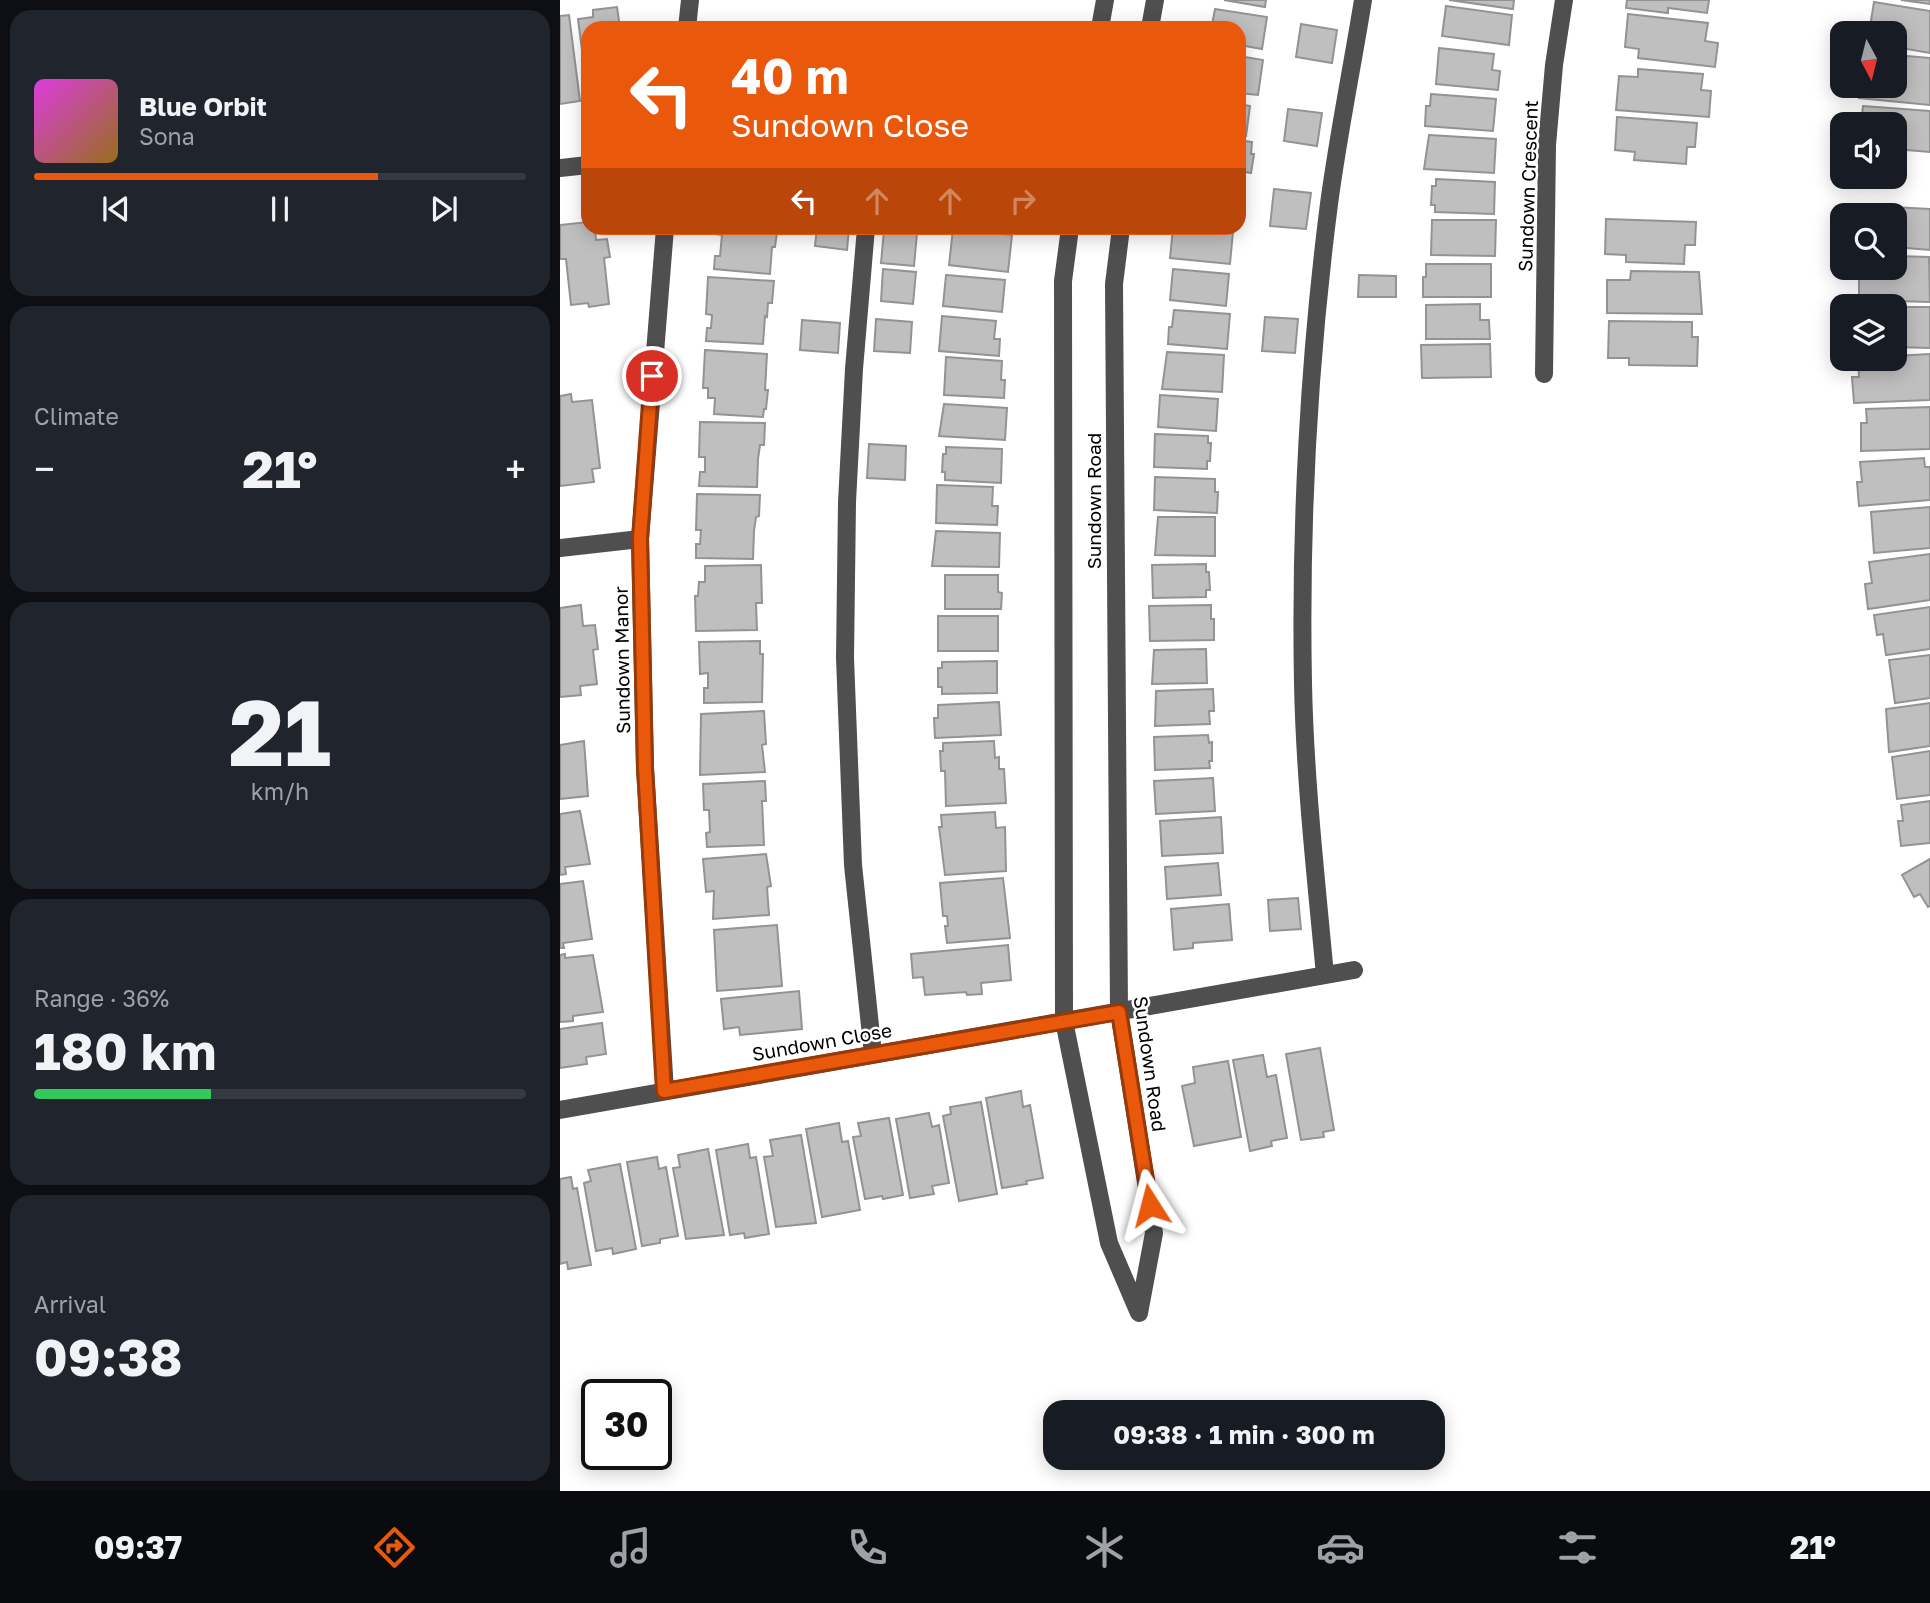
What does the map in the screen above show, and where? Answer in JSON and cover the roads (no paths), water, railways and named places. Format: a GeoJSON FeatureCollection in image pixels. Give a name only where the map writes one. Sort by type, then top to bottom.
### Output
{"type":"FeatureCollection","features":[{"type":"Feature","properties":{"kind":"street"},"geometry":{"type":"LineString","coordinates":[[688,21],[690,0]]}},
{"type":"Feature","properties":{"kind":"street"},"geometry":{"type":"LineString","coordinates":[[1101,21],[1105,0]]}},
{"type":"Feature","properties":{"kind":"street"},"geometry":{"type":"LineString","coordinates":[[1151,21],[1155,0]]}},
{"type":"Feature","properties":{"kind":"street"},"geometry":{"type":"LineString","coordinates":[[1325,975],[1311,823],[1303,685],[1306,511],[1314,355],[1329,203],[1363,0]]}},
{"type":"Feature","properties":{"kind":"street","name":"Sundown Crescent"},"geometry":{"type":"LineString","coordinates":[[1544,374],[1546,145],[1564,0]]}},
{"type":"Feature","properties":{"kind":"street"},"geometry":{"type":"LineString","coordinates":[[560,169],[581,166]]}},
{"type":"Feature","properties":{"kind":"street","name":"Sundown Manor"},"geometry":{"type":"LineString","coordinates":[[663,235],[640,539],[645,768],[664,1091]]}},
{"type":"Feature","properties":{"kind":"street"},"geometry":{"type":"LineString","coordinates":[[865,235],[847,502],[845,658],[853,865],[873,1055]]}},
{"type":"Feature","properties":{"kind":"street","name":"Sundown Road"},"geometry":{"type":"LineString","coordinates":[[1069,235],[1063,281],[1064,1021],[1109,1243],[1139,1312],[1154,1233],[1119,1012],[1114,285],[1120,235]]}},
{"type":"Feature","properties":{"kind":"street"},"geometry":{"type":"LineString","coordinates":[[560,548],[640,539]]}},
{"type":"Feature","properties":{"kind":"street"},"geometry":{"type":"LineString","coordinates":[[1119,1012],[1354,970]]}},
{"type":"Feature","properties":{"kind":"street","name":"Sundown Close"},"geometry":{"type":"LineString","coordinates":[[560,1110],[1119,1012]]}}]}
